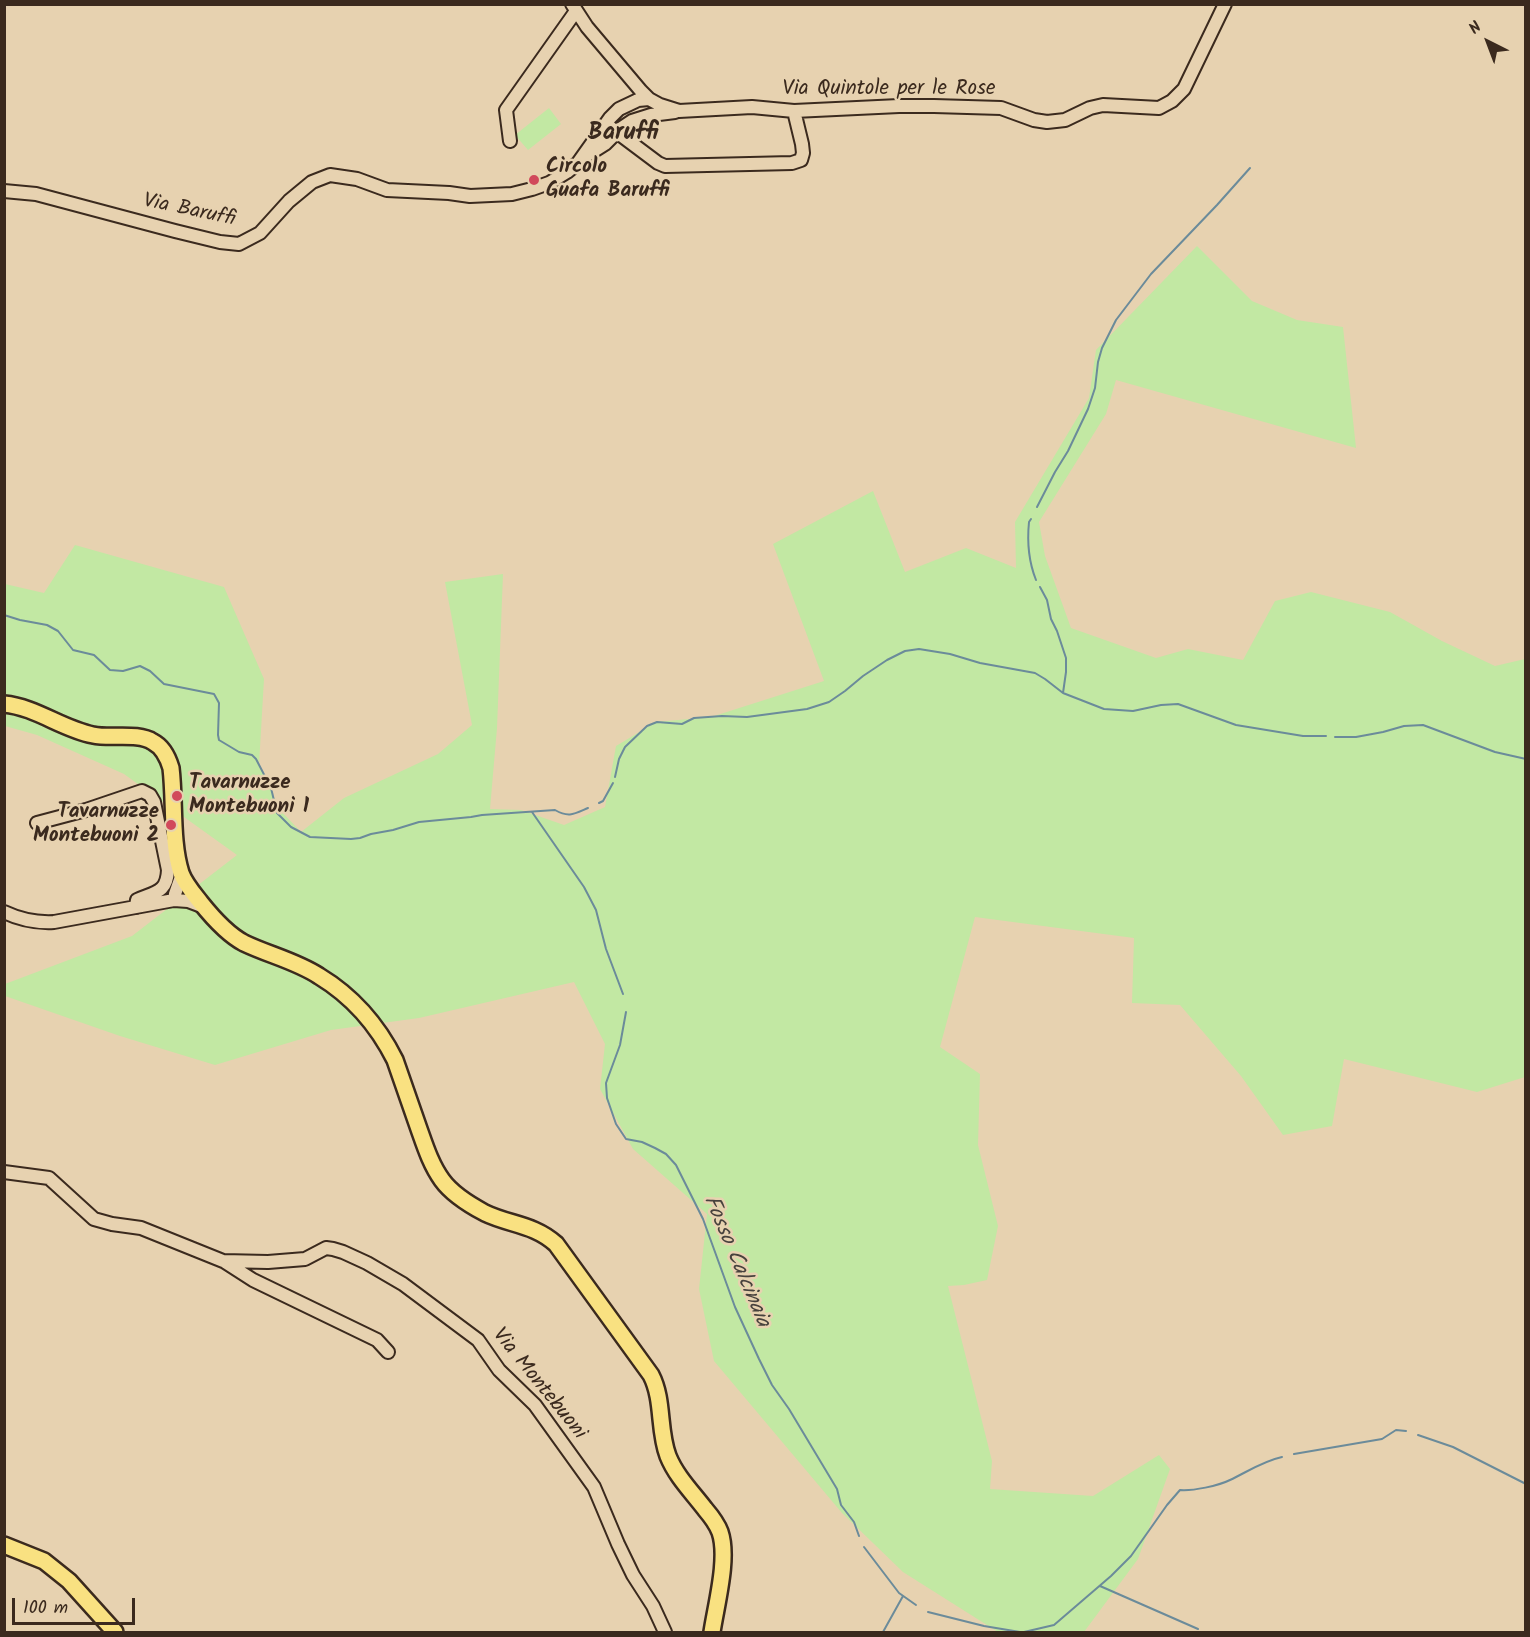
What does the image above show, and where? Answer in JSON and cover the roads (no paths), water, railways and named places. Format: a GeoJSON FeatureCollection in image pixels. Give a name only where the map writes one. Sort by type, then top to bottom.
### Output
{"type":"FeatureCollection","features":[{"type":"Feature","properties":{"kind":"main road"},"geometry":{"type":"LineString","coordinates":[[4,704],[20,707],[63,726],[93,735],[143,738],[154,742],[167,756],[171,768],[177,848],[182,874],[204,907],[234,937],[319,976],[362,1012],[380,1034],[395,1060],[424,1144],[441,1179],[455,1194],[480,1211],[529,1227],[548,1236],[556,1244],[651,1376],[658,1393],[663,1437],[669,1458],[718,1527],[723,1543],[723,1563],[712,1632]]}},
{"type":"Feature","properties":{"kind":"main road"},"geometry":{"type":"LineString","coordinates":[[4,1545],[44,1561],[69,1581],[115,1632]]}},
{"type":"Feature","properties":{"kind":"street","name":"Via Quintole per le Rose"},"geometry":{"type":"LineString","coordinates":[[574,8],[623,71],[649,99],[679,111],[752,107],[794,111],[899,106],[1001,108],[1034,120],[1047,122],[1065,120],[1090,108],[1103,105],[1159,108],[1173,101],[1184,89],[1225,4]]}},
{"type":"Feature","properties":{"kind":"street"},"geometry":{"type":"LineString","coordinates":[[510,141],[506,110],[574,8]]}},
{"type":"Feature","properties":{"kind":"street"},"geometry":{"type":"LineString","coordinates":[[623,71],[633,111],[642,117],[648,108],[649,99]]}},
{"type":"Feature","properties":{"kind":"street","name":"Via Baruffi"},"geometry":{"type":"LineString","coordinates":[[582,158],[619,109],[630,103],[649,99]]}},
{"type":"Feature","properties":{"kind":"street","name":"Via Baruffi"},"geometry":{"type":"LineString","coordinates":[[4,191],[36,194],[175,231],[220,242],[239,244],[260,233],[289,201],[312,182],[330,175],[357,179],[387,190],[470,196],[492,196],[532,189],[549,183],[567,172],[632,121],[642,117],[679,111]]}},
{"type":"Feature","properties":{"kind":"street"},"geometry":{"type":"LineString","coordinates":[[606,124],[665,166],[796,163],[801,160],[803,153],[794,111]]}},
{"type":"Feature","properties":{"kind":"street"},"geometry":{"type":"LineString","coordinates":[[37,823],[86,810],[142,791],[150,795],[154,802],[168,870],[161,890],[137,900],[136,906]]}},
{"type":"Feature","properties":{"kind":"street"},"geometry":{"type":"LineString","coordinates":[[160,831],[175,827]]}},
{"type":"Feature","properties":{"kind":"street"},"geometry":{"type":"LineString","coordinates":[[172,898],[182,874]]}},
{"type":"Feature","properties":{"kind":"street"},"geometry":{"type":"LineString","coordinates":[[4,912],[26,921],[54,922],[172,898],[190,888]]}},
{"type":"Feature","properties":{"kind":"street"},"geometry":{"type":"LineString","coordinates":[[172,898],[193,902],[204,907]]}},
{"type":"Feature","properties":{"kind":"street","name":"Via Montebuoni"},"geometry":{"type":"LineString","coordinates":[[4,1172],[49,1178],[94,1219],[141,1228],[223,1262],[305,1259],[326,1248],[342,1252],[366,1263],[403,1284],[478,1340],[499,1370],[535,1405],[594,1486],[633,1575],[653,1606],[665,1632]]}},
{"type":"Feature","properties":{"kind":"street"},"geometry":{"type":"LineString","coordinates":[[223,1262],[253,1280],[377,1340],[388,1352]]}},
{"type":"Feature","properties":{"kind":"waterway"},"geometry":{"type":"LineString","coordinates":[[1037,507],[1088,409],[1095,388],[1102,348],[1116,320],[1151,274],[1250,168]]}},
{"type":"Feature","properties":{"kind":"waterway"},"geometry":{"type":"LineString","coordinates":[[1031,519],[1028,529],[1029,551],[1036,580]]}},
{"type":"Feature","properties":{"kind":"waterway"},"geometry":{"type":"LineString","coordinates":[[1040,587],[1047,600],[1051,619],[1066,658],[1063,693]]}},
{"type":"Feature","properties":{"kind":"waterway"},"geometry":{"type":"LineString","coordinates":[[4,615],[47,625],[58,631],[73,650],[94,655],[110,670],[123,671],[140,666],[150,671],[164,684],[214,694],[219,703],[219,740],[256,759],[271,788],[277,813],[291,827],[310,837],[351,839],[419,822],[555,810],[564,814],[572,814],[588,808]]}},
{"type":"Feature","properties":{"kind":"waterway"},"geometry":{"type":"LineString","coordinates":[[615,777],[619,759],[625,747],[647,726],[657,722],[682,724],[694,718],[747,717],[807,709],[829,702],[887,660],[905,651],[919,649],[1035,673],[1063,693],[1104,709],[1133,711],[1178,704],[1236,725],[1303,736],[1326,736]]}},
{"type":"Feature","properties":{"kind":"waterway"},"geometry":{"type":"LineString","coordinates":[[1335,737],[1356,737],[1404,726],[1423,725],[1495,752],[1526,759]]}},
{"type":"Feature","properties":{"kind":"waterway"},"geometry":{"type":"LineString","coordinates":[[599,803],[603,801],[613,783]]}},
{"type":"Feature","properties":{"kind":"waterway","name":"Fosso Calcinaia"},"geometry":{"type":"LineString","coordinates":[[532,812],[584,887],[596,910],[606,949],[623,994]]}},
{"type":"Feature","properties":{"kind":"waterway","name":"Fosso Calcinaia"},"geometry":{"type":"LineString","coordinates":[[626,1012],[620,1045],[606,1083],[607,1098],[616,1124],[626,1139],[642,1142],[655,1148],[666,1154],[676,1165],[703,1219],[735,1307],[759,1359],[772,1385],[837,1489],[841,1505],[854,1522],[859,1536]]}},
{"type":"Feature","properties":{"kind":"waterway"},"geometry":{"type":"LineString","coordinates":[[1294,1454],[1382,1439],[1396,1430],[1406,1431]]}},
{"type":"Feature","properties":{"kind":"waterway"},"geometry":{"type":"LineString","coordinates":[[1418,1435],[1453,1447],[1526,1484]]}},
{"type":"Feature","properties":{"kind":"waterway"},"geometry":{"type":"LineString","coordinates":[[1024,1632],[1054,1625],[1111,1576],[1131,1556],[1180,1490],[1219,1484],[1282,1457]]}},
{"type":"Feature","properties":{"kind":"waterway","name":"Fosso Calcinaia"},"geometry":{"type":"LineString","coordinates":[[864,1547],[899,1593],[916,1605]]}},
{"type":"Feature","properties":{"kind":"waterway"},"geometry":{"type":"LineString","coordinates":[[1100,1586],[1198,1629]]}},
{"type":"Feature","properties":{"kind":"waterway","name":"Fosso Calcinaia"},"geometry":{"type":"LineString","coordinates":[[883,1632],[903,1596]]}},
{"type":"Feature","properties":{"kind":"waterway"},"geometry":{"type":"LineString","coordinates":[[928,1612],[1020,1632]]}},
{"type":"Feature","properties":{"kind":"place","name":"Circolo Guafa Baruffi"},"geometry":{"type":"Point","coordinates":[534,180]}},
{"type":"Feature","properties":{"kind":"place","name":"Tavarnuzze Montebuoni 1"},"geometry":{"type":"Point","coordinates":[177,796]}},
{"type":"Feature","properties":{"kind":"place","name":"Tavarnuzze Montebuoni 2"},"geometry":{"type":"Point","coordinates":[171,825]}},
{"type":"Feature","properties":{"kind":"district","name":"Baruffi"},"geometry":{"type":"Point","coordinates":[623,135]}}]}
